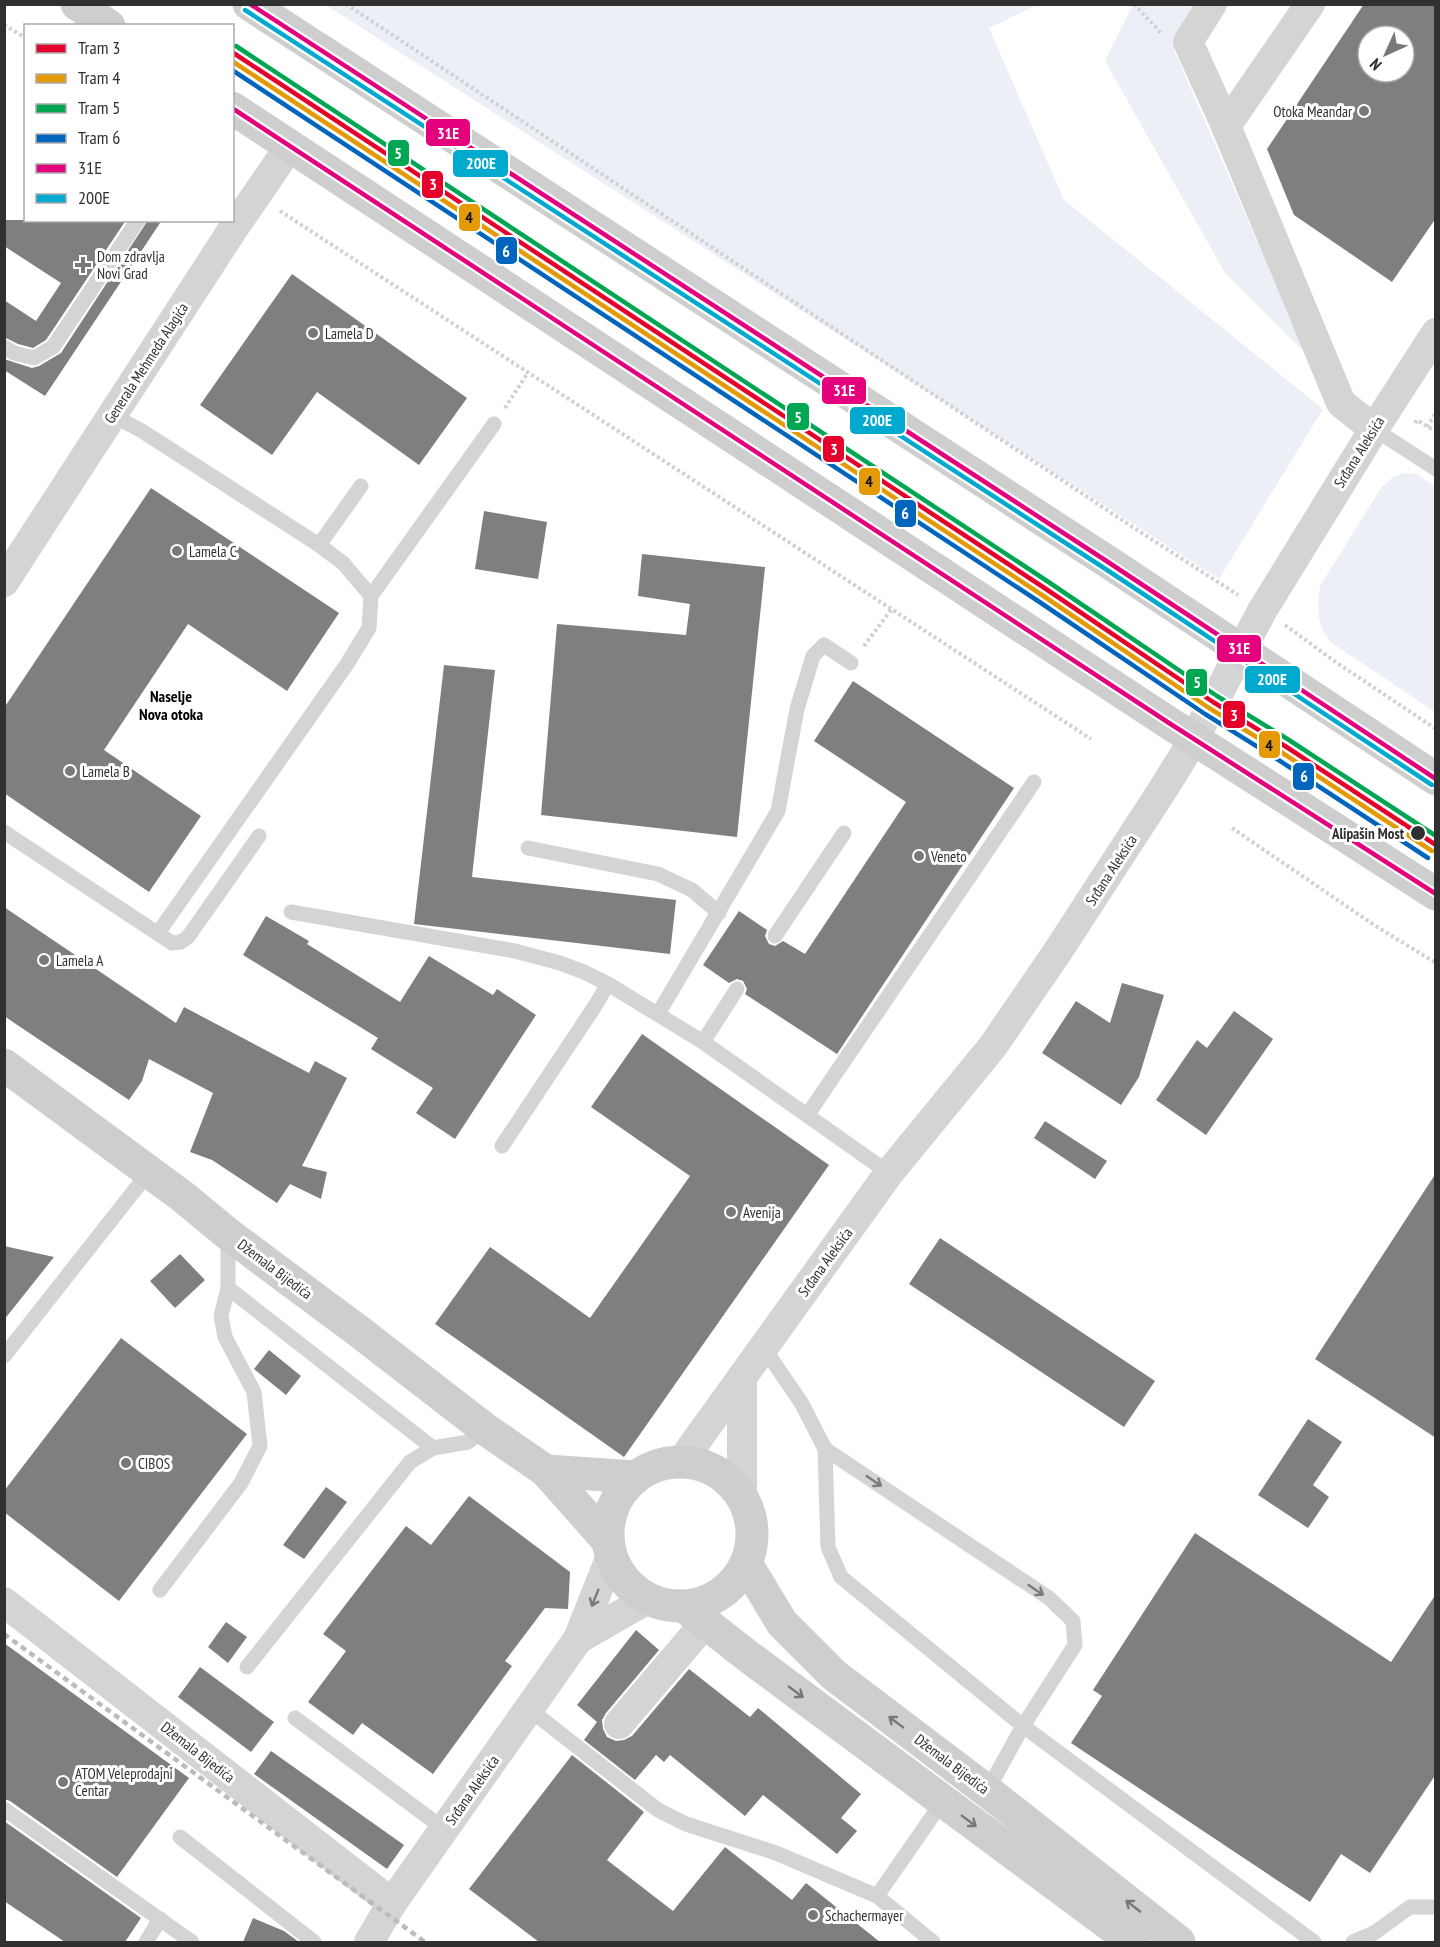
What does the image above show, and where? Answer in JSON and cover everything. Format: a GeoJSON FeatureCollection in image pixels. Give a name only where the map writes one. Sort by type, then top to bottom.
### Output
{"type":"FeatureCollection","features":[{"type":"Feature","properties":{"kind":"main road"},"geometry":{"type":"LineString","coordinates":[[77,4],[106,24]]}},
{"type":"Feature","properties":{"kind":"main road"},"geometry":{"type":"LineString","coordinates":[[249,4],[1436,779]]}},
{"type":"Feature","properties":{"kind":"main road"},"geometry":{"type":"LineString","coordinates":[[234,109],[1194,739],[1436,894]]}},
{"type":"Feature","properties":{"kind":"main road","name":"Džemala Bijedića"},"geometry":{"type":"LineString","coordinates":[[4,1065],[361,1332],[485,1429],[546,1472],[610,1548]]}},
{"type":"Feature","properties":{"kind":"main road"},"geometry":{"type":"LineString","coordinates":[[695,1615],[704,1603],[722,1594],[736,1581],[747,1564],[753,1541],[751,1517],[742,1495],[726,1477],[704,1466],[681,1462],[657,1465],[636,1477],[619,1494],[608,1524],[610,1548],[620,1574],[632,1588],[648,1599],[695,1615],[1133,1942]]}},
{"type":"Feature","properties":{"kind":"main road"},"geometry":{"type":"LineString","coordinates":[[546,1472],[636,1477]]}},
{"type":"Feature","properties":{"kind":"main road","name":"Džemala Bijedića"},"geometry":{"type":"LineString","coordinates":[[747,1564],[782,1623],[834,1675],[987,1791],[1179,1942]]}},
{"type":"Feature","properties":{"kind":"street"},"geometry":{"type":"LineString","coordinates":[[1212,4],[1188,42],[1226,126],[1341,403],[1374,429]]}},
{"type":"Feature","properties":{"kind":"street"},"geometry":{"type":"LineString","coordinates":[[1226,126],[1310,4]]}},
{"type":"Feature","properties":{"kind":"street","name":"Generala Mehmeda Alagića"},"geometry":{"type":"LineString","coordinates":[[4,582],[290,146]]}},
{"type":"Feature","properties":{"kind":"street","name":"Srđana Aleksića"},"geometry":{"type":"LineString","coordinates":[[681,1462],[889,1173],[993,1046],[1152,807],[1194,739],[1262,611],[1436,333]]}},
{"type":"Feature","properties":{"kind":"street"},"geometry":{"type":"LineString","coordinates":[[742,1377],[742,1495]]}},
{"type":"Feature","properties":{"kind":"street","name":"Srđana Aleksića"},"geometry":{"type":"LineString","coordinates":[[376,1940],[392,1903],[578,1640],[610,1548]]}},
{"type":"Feature","properties":{"kind":"street","name":"Srđana Aleksića"},"geometry":{"type":"LineString","coordinates":[[578,1640],[648,1599]]}},
{"type":"Feature","properties":{"kind":"street","name":"Džemala Bijedića"},"geometry":{"type":"LineString","coordinates":[[4,1602],[392,1903]]}},
{"type":"Feature","properties":{"kind":"street"},"geometry":{"type":"LineString","coordinates":[[619,1724],[695,1615]]}},
{"type":"Feature","properties":{"kind":"lane"},"geometry":{"type":"LineString","coordinates":[[4,347],[15,353],[34,358],[53,347],[137,222]]}},
{"type":"Feature","properties":{"kind":"lane"},"geometry":{"type":"LineString","coordinates":[[112,415],[161,443],[319,545],[343,562],[371,596]]}},
{"type":"Feature","properties":{"kind":"lane"},"geometry":{"type":"LineString","coordinates":[[158,933],[347,664],[369,628],[371,596],[494,424]]}},
{"type":"Feature","properties":{"kind":"lane"},"geometry":{"type":"LineString","coordinates":[[1374,429],[1436,469]]}},
{"type":"Feature","properties":{"kind":"lane"},"geometry":{"type":"LineString","coordinates":[[319,545],[361,486]]}},
{"type":"Feature","properties":{"kind":"lane"},"geometry":{"type":"LineString","coordinates":[[658,1014],[778,811],[797,709],[813,656],[824,645],[851,663]]}},
{"type":"Feature","properties":{"kind":"lane"},"geometry":{"type":"LineString","coordinates":[[808,1114],[1034,782]]}},
{"type":"Feature","properties":{"kind":"lane"},"geometry":{"type":"LineString","coordinates":[[4,832],[171,943],[181,942],[188,937],[259,836]]}},
{"type":"Feature","properties":{"kind":"lane"},"geometry":{"type":"LineString","coordinates":[[775,936],[844,833]]}},
{"type":"Feature","properties":{"kind":"lane"},"geometry":{"type":"LineString","coordinates":[[528,848],[658,874],[692,890],[719,913]]}},
{"type":"Feature","properties":{"kind":"lane"},"geometry":{"type":"LineString","coordinates":[[291,912],[515,951],[560,963],[608,984],[703,1042],[889,1173]]}},
{"type":"Feature","properties":{"kind":"lane"},"geometry":{"type":"LineString","coordinates":[[502,1146],[596,1006],[608,984]]}},
{"type":"Feature","properties":{"kind":"lane"},"geometry":{"type":"LineString","coordinates":[[703,1042],[737,989]]}},
{"type":"Feature","properties":{"kind":"lane"},"geometry":{"type":"LineString","coordinates":[[4,1356],[149,1172]]}},
{"type":"Feature","properties":{"kind":"lane"},"geometry":{"type":"LineString","coordinates":[[160,1590],[241,1483],[260,1446],[254,1392],[225,1337],[221,1316],[228,1288],[228,1234]]}},
{"type":"Feature","properties":{"kind":"lane"},"geometry":{"type":"LineString","coordinates":[[228,1288],[433,1448]]}},
{"type":"Feature","properties":{"kind":"lane"},"geometry":{"type":"LineString","coordinates":[[764,1348],[802,1404],[825,1449],[828,1546],[841,1577],[1023,1726],[1314,1942]]}},
{"type":"Feature","properties":{"kind":"lane"},"geometry":{"type":"LineString","coordinates":[[247,1667],[410,1462],[433,1448],[468,1442],[485,1429]]}},
{"type":"Feature","properties":{"kind":"lane"},"geometry":{"type":"LineString","coordinates":[[825,1449],[1049,1598],[1073,1621],[1075,1645],[1023,1726],[987,1791]]}},
{"type":"Feature","properties":{"kind":"lane"},"geometry":{"type":"LineString","coordinates":[[529,1709],[658,1810],[686,1824],[776,1852],[877,1896],[933,1942]]}},
{"type":"Feature","properties":{"kind":"lane"},"geometry":{"type":"LineString","coordinates":[[295,1718],[444,1829]]}},
{"type":"Feature","properties":{"kind":"lane"},"geometry":{"type":"LineString","coordinates":[[877,1896],[943,1801]]}},
{"type":"Feature","properties":{"kind":"lane"},"geometry":{"type":"LineString","coordinates":[[4,1809],[192,1942]]}},
{"type":"Feature","properties":{"kind":"lane"},"geometry":{"type":"LineString","coordinates":[[180,1837],[314,1942]]}},
{"type":"Feature","properties":{"kind":"lane"},"geometry":{"type":"LineString","coordinates":[[1353,1942],[1374,1934],[1410,1906],[1436,1907]]}},
{"type":"Feature","properties":{"kind":"lane"},"geometry":{"type":"LineString","coordinates":[[146,1942],[160,1919]]}},
{"type":"Feature","properties":{"kind":"path"},"geometry":{"type":"LineString","coordinates":[[346,4],[1262,611],[1436,729]]}},
{"type":"Feature","properties":{"kind":"path"},"geometry":{"type":"LineString","coordinates":[[1134,4],[1160,33],[1188,42]]}},
{"type":"Feature","properties":{"kind":"path"},"geometry":{"type":"LineString","coordinates":[[4,25],[24,37]]}},
{"type":"Feature","properties":{"kind":"path"},"geometry":{"type":"LineString","coordinates":[[256,196],[1091,739]]}},
{"type":"Feature","properties":{"kind":"path"},"geometry":{"type":"LineString","coordinates":[[494,424],[527,374]]}},
{"type":"Feature","properties":{"kind":"path"},"geometry":{"type":"LineString","coordinates":[[1427,427],[1436,414]]}},
{"type":"Feature","properties":{"kind":"path"},"geometry":{"type":"LineString","coordinates":[[1417,420],[1436,432]]}},
{"type":"Feature","properties":{"kind":"path"},"geometry":{"type":"LineString","coordinates":[[851,663],[891,610]]}},
{"type":"Feature","properties":{"kind":"path"},"geometry":{"type":"LineString","coordinates":[[1232,828],[1374,925],[1436,963]]}},
{"type":"Feature","properties":{"kind":"shaded area"},"geometry":{"type":"Polygon","coordinates":[[[326,5],[1037,5],[989,28],[1064,200],[1323,409],[1219,579],[326,5]]]}},
{"type":"Feature","properties":{"kind":"shaded area"},"geometry":{"type":"Polygon","coordinates":[[[1133,5],[1192,5],[1174,50],[1306,354],[1225,273],[1105,61],[1133,5]]]}},
{"type":"Feature","properties":{"kind":"shaded area"},"geometry":{"type":"Polygon","coordinates":[[[1403,473],[1416,474],[1435,486],[1435,712],[1332,643],[1320,624],[1319,617],[1320,586],[1381,488],[1393,477],[1403,473]]]}},
{"type":"Feature","properties":{"kind":"building","name":"Otoka Meandar"},"geometry":{"type":"Polygon","coordinates":[[[1364,4],[1436,4],[1436,218],[1392,282],[1294,215],[1267,149],[1364,4]]]}},
{"type":"Feature","properties":{"kind":"building"},"geometry":{"type":"Polygon","coordinates":[[[4,220],[125,222],[46,340],[33,348],[4,337],[4,300],[36,321],[61,283],[4,246],[4,220]]]}},
{"type":"Feature","properties":{"kind":"building"},"geometry":{"type":"Polygon","coordinates":[[[147,222],[161,222],[45,396],[4,370],[4,359],[32,368],[61,353],[147,222]]]}},
{"type":"Feature","properties":{"kind":"building","name":"Lamela D"},"geometry":{"type":"Polygon","coordinates":[[[292,274],[467,398],[419,465],[317,392],[272,455],[200,405],[292,274]]]}},
{"type":"Feature","properties":{"kind":"building"},"geometry":{"type":"Polygon","coordinates":[[[151,488],[339,613],[287,691],[188,624],[104,750],[201,816],[149,892],[4,793],[4,708],[151,488]]]}},
{"type":"Feature","properties":{"kind":"building"},"geometry":{"type":"Polygon","coordinates":[[[484,511],[547,522],[538,579],[475,569],[484,511]]]}},
{"type":"Feature","properties":{"kind":"building"},"geometry":{"type":"Polygon","coordinates":[[[642,554],[765,567],[737,837],[541,815],[557,624],[686,635],[690,604],[638,596],[642,554]]]}},
{"type":"Feature","properties":{"kind":"building"},"geometry":{"type":"Polygon","coordinates":[[[444,665],[495,670],[472,877],[676,900],[670,954],[414,924],[444,665]]]}},
{"type":"Feature","properties":{"kind":"building","name":"Veneto"},"geometry":{"type":"Polygon","coordinates":[[[853,681],[1014,788],[837,1054],[745,994],[747,989],[743,981],[737,979],[729,983],[703,965],[739,911],[767,930],[765,936],[769,944],[775,946],[783,941],[805,954],[906,802],[814,741],[853,681]]]}},
{"type":"Feature","properties":{"kind":"building"},"geometry":{"type":"Polygon","coordinates":[[[4,907],[176,1023],[184,1007],[309,1073],[315,1061],[347,1078],[302,1166],[327,1172],[321,1199],[290,1184],[277,1203],[212,1160],[190,1152],[213,1093],[149,1059],[142,1081],[129,1100],[4,1016],[4,907]]]}},
{"type":"Feature","properties":{"kind":"building"},"geometry":{"type":"Polygon","coordinates":[[[266,916],[309,941],[307,944],[400,1002],[429,956],[493,995],[497,989],[536,1015],[455,1139],[416,1113],[433,1088],[371,1049],[378,1038],[243,955],[266,916]]]}},
{"type":"Feature","properties":{"kind":"building"},"geometry":{"type":"Polygon","coordinates":[[[1122,983],[1164,995],[1139,1077],[1121,1105],[1042,1053],[1076,1001],[1110,1023],[1122,983]]]}},
{"type":"Feature","properties":{"kind":"building"},"geometry":{"type":"Polygon","coordinates":[[[1234,1011],[1273,1039],[1206,1135],[1156,1100],[1197,1040],[1207,1048],[1234,1011]]]}},
{"type":"Feature","properties":{"kind":"building","name":"Avenija"},"geometry":{"type":"Polygon","coordinates":[[[642,1034],[829,1165],[624,1457],[435,1324],[490,1247],[590,1318],[690,1176],[591,1107],[642,1034]]]}},
{"type":"Feature","properties":{"kind":"building"},"geometry":{"type":"Polygon","coordinates":[[[1045,1121],[1107,1161],[1095,1179],[1034,1138],[1045,1121]]]}},
{"type":"Feature","properties":{"kind":"building"},"geometry":{"type":"Polygon","coordinates":[[[1436,1173],[1436,1438],[1315,1359],[1436,1173]]]}},
{"type":"Feature","properties":{"kind":"building"},"geometry":{"type":"Polygon","coordinates":[[[940,1238],[1155,1381],[1124,1427],[909,1284],[940,1238]]]}},
{"type":"Feature","properties":{"kind":"building"},"geometry":{"type":"Polygon","coordinates":[[[4,1246],[54,1257],[4,1320],[4,1246]]]}},
{"type":"Feature","properties":{"kind":"building"},"geometry":{"type":"Polygon","coordinates":[[[180,1254],[205,1280],[175,1308],[150,1281],[180,1254]]]}},
{"type":"Feature","properties":{"kind":"building","name":"CIBOS"},"geometry":{"type":"Polygon","coordinates":[[[121,1338],[247,1434],[119,1601],[4,1512],[4,1491],[121,1338]]]}},
{"type":"Feature","properties":{"kind":"building"},"geometry":{"type":"Polygon","coordinates":[[[269,1350],[301,1376],[286,1395],[254,1369],[269,1350]]]}},
{"type":"Feature","properties":{"kind":"building"},"geometry":{"type":"Polygon","coordinates":[[[1308,1419],[1342,1442],[1313,1485],[1329,1497],[1308,1528],[1258,1495],[1308,1419]]]}},
{"type":"Feature","properties":{"kind":"building"},"geometry":{"type":"Polygon","coordinates":[[[326,1487],[347,1502],[304,1559],[283,1545],[326,1487]]]}},
{"type":"Feature","properties":{"kind":"building"},"geometry":{"type":"Polygon","coordinates":[[[469,1496],[570,1572],[568,1609],[545,1608],[505,1661],[512,1666],[433,1774],[362,1723],[353,1735],[308,1702],[346,1651],[323,1634],[406,1526],[431,1545],[469,1496]]]}},
{"type":"Feature","properties":{"kind":"building"},"geometry":{"type":"Polygon","coordinates":[[[1195,1533],[1391,1662],[1436,1594],[1436,1774],[1370,1873],[1341,1854],[1310,1902],[1071,1743],[1102,1696],[1093,1690],[1195,1533]]]}},
{"type":"Feature","properties":{"kind":"building"},"geometry":{"type":"Polygon","coordinates":[[[226,1622],[247,1637],[228,1663],[208,1647],[226,1622]]]}},
{"type":"Feature","properties":{"kind":"building"},"geometry":{"type":"Polygon","coordinates":[[[636,1630],[659,1650],[606,1713],[602,1720],[607,1737],[616,1741],[632,1736],[689,1669],[750,1717],[758,1708],[861,1794],[841,1818],[857,1831],[837,1854],[763,1795],[745,1816],[670,1755],[664,1762],[656,1755],[635,1780],[584,1740],[597,1722],[577,1705],[636,1630]]]}},
{"type":"Feature","properties":{"kind":"building"},"geometry":{"type":"Polygon","coordinates":[[[4,1643],[189,1778],[117,1877],[4,1799],[4,1643]]]}},
{"type":"Feature","properties":{"kind":"building"},"geometry":{"type":"Polygon","coordinates":[[[200,1667],[274,1722],[251,1752],[178,1697],[200,1667]]]}},
{"type":"Feature","properties":{"kind":"building"},"geometry":{"type":"Polygon","coordinates":[[[271,1751],[404,1845],[387,1869],[254,1774],[271,1751]]]}},
{"type":"Feature","properties":{"kind":"building"},"geometry":{"type":"Polygon","coordinates":[[[572,1755],[644,1812],[607,1860],[673,1911],[725,1847],[792,1900],[806,1883],[880,1942],[539,1942],[469,1889],[572,1755]]]}},
{"type":"Feature","properties":{"kind":"building"},"geometry":{"type":"Polygon","coordinates":[[[4,1821],[141,1918],[125,1942],[65,1942],[4,1901],[4,1821]]]}},
{"type":"Feature","properties":{"kind":"building"},"geometry":{"type":"Polygon","coordinates":[[[253,1918],[284,1931],[299,1942],[243,1942],[253,1918]]]}},
{"type":"Feature","properties":{"kind":"railway"},"geometry":{"type":"LineString","coordinates":[[4,1634],[425,1942]]}},
{"type":"Feature","properties":{"kind":"tram line","name":"5"},"geometry":{"type":"LineString","coordinates":[[236,46],[1050,583],[1217,696],[1436,836]]}},
{"type":"Feature","properties":{"kind":"tram line","name":"3"},"geometry":{"type":"LineString","coordinates":[[234,53],[1046,589],[1213,702],[1285,746],[1436,845]]}},
{"type":"Feature","properties":{"kind":"tram line","name":"4"},"geometry":{"type":"LineString","coordinates":[[234,62],[1042,595],[1209,708],[1281,752],[1432,851]]}},
{"type":"Feature","properties":{"kind":"tram line","name":"6"},"geometry":{"type":"LineString","coordinates":[[234,71],[1038,601],[1205,714],[1428,858]]}},
{"type":"Feature","properties":{"kind":"transit line","name":"31E"},"geometry":{"type":"LineString","coordinates":[[250,4],[1108,562],[1436,779]]}},
{"type":"Feature","properties":{"kind":"transit line","name":"200E"},"geometry":{"type":"LineString","coordinates":[[245,10],[1104,568],[1432,785]]}},
{"type":"Feature","properties":{"kind":"transit line","name":"31E"},"geometry":{"type":"LineString","coordinates":[[234,109],[1169,723],[1436,894]]}},
{"type":"Feature","properties":{"kind":"place","name":"Otoka Meandar"},"geometry":{"type":"Point","coordinates":[1364,111]}},
{"type":"Feature","properties":{"kind":"place","name":"Dom zdravlja Novi Grad"},"geometry":{"type":"Point","coordinates":[83,265]}},
{"type":"Feature","properties":{"kind":"place","name":"Lamela D"},"geometry":{"type":"Point","coordinates":[313,333]}},
{"type":"Feature","properties":{"kind":"place","name":"Lamela C"},"geometry":{"type":"Point","coordinates":[177,551]}},
{"type":"Feature","properties":{"kind":"place","name":"Lamela B"},"geometry":{"type":"Point","coordinates":[70,771]}},
{"type":"Feature","properties":{"kind":"place","name":"Alipašin Most"},"geometry":{"type":"Point","coordinates":[1418,833]}},
{"type":"Feature","properties":{"kind":"place","name":"Veneto"},"geometry":{"type":"Point","coordinates":[919,856]}},
{"type":"Feature","properties":{"kind":"place","name":"Lamela A"},"geometry":{"type":"Point","coordinates":[44,960]}},
{"type":"Feature","properties":{"kind":"place","name":"Avenija"},"geometry":{"type":"Point","coordinates":[731,1212]}},
{"type":"Feature","properties":{"kind":"place","name":"CIBOS"},"geometry":{"type":"Point","coordinates":[126,1463]}},
{"type":"Feature","properties":{"kind":"place","name":"ATOM Veleprodajni Centar"},"geometry":{"type":"Point","coordinates":[63,1782]}},
{"type":"Feature","properties":{"kind":"place","name":"Schachermayer"},"geometry":{"type":"Point","coordinates":[813,1915]}},
{"type":"Feature","properties":{"kind":"district","name":"Naselje Nova otoka"},"geometry":{"type":"Point","coordinates":[171,705]}}]}
